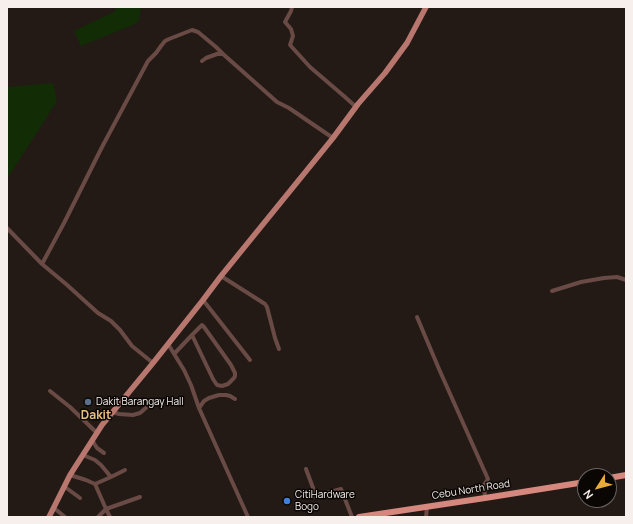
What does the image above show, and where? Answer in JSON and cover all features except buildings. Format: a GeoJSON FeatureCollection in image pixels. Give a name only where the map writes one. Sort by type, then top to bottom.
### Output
{"type":"FeatureCollection","features":[{"type":"Feature","properties":{"kind":"highway","name":"Cebu North Road"},"geometry":{"type":"LineString","coordinates":[[359,517],[577,483]]}},
{"type":"Feature","properties":{"kind":"main road"},"geometry":{"type":"LineString","coordinates":[[49,517],[70,475],[102,425],[385,72],[407,43],[426,7]]}},
{"type":"Feature","properties":{"kind":"street"},"geometry":{"type":"LineString","coordinates":[[292,7],[285,22],[293,36],[290,45],[310,67],[356,107]]}},
{"type":"Feature","properties":{"kind":"street"},"geometry":{"type":"LineString","coordinates":[[42,264],[148,61],[169,39],[192,30],[198,32],[277,102],[289,108],[333,138]]}},
{"type":"Feature","properties":{"kind":"street"},"geometry":{"type":"LineString","coordinates":[[202,61],[217,54],[223,54]]}},
{"type":"Feature","properties":{"kind":"street"},"geometry":{"type":"LineString","coordinates":[[7,228],[42,264],[98,313],[111,321],[132,346],[153,363]]}},
{"type":"Feature","properties":{"kind":"street"},"geometry":{"type":"LineString","coordinates":[[221,276],[265,304],[279,349]]}},
{"type":"Feature","properties":{"kind":"street"},"geometry":{"type":"LineString","coordinates":[[552,291],[581,282],[604,278],[617,277],[626,280]]}},
{"type":"Feature","properties":{"kind":"street"},"geometry":{"type":"LineString","coordinates":[[203,300],[250,360]]}},
{"type":"Feature","properties":{"kind":"street"},"geometry":{"type":"LineString","coordinates":[[417,317],[488,478],[484,485],[485,498]]}},
{"type":"Feature","properties":{"kind":"street"},"geometry":{"type":"LineString","coordinates":[[174,354],[192,335],[202,325],[231,365],[236,376],[232,381],[222,386],[217,385],[192,335]]}},
{"type":"Feature","properties":{"kind":"street"},"geometry":{"type":"LineString","coordinates":[[168,344],[184,370],[191,385],[199,408],[248,517]]}},
{"type":"Feature","properties":{"kind":"street"},"geometry":{"type":"LineString","coordinates":[[50,391],[98,432]]}},
{"type":"Feature","properties":{"kind":"street"},"geometry":{"type":"LineString","coordinates":[[199,408],[204,401],[219,395],[226,395],[235,399]]}},
{"type":"Feature","properties":{"kind":"street"},"geometry":{"type":"LineString","coordinates":[[112,412],[133,415],[140,413],[148,406]]}},
{"type":"Feature","properties":{"kind":"street"},"geometry":{"type":"LineString","coordinates":[[92,440],[97,448],[104,454]]}},
{"type":"Feature","properties":{"kind":"street"},"geometry":{"type":"LineString","coordinates":[[83,455],[94,460],[111,477]]}},
{"type":"Feature","properties":{"kind":"street"},"geometry":{"type":"LineString","coordinates":[[306,469],[314,497],[341,489],[352,517]]}},
{"type":"Feature","properties":{"kind":"street"},"geometry":{"type":"LineString","coordinates":[[95,484],[125,470]]}},
{"type":"Feature","properties":{"kind":"street"},"geometry":{"type":"LineString","coordinates":[[70,475],[95,484],[110,517]]}},
{"type":"Feature","properties":{"kind":"street"},"geometry":{"type":"LineString","coordinates":[[65,487],[80,498]]}},
{"type":"Feature","properties":{"kind":"street"},"geometry":{"type":"LineString","coordinates":[[98,517],[106,509],[140,497]]}},
{"type":"Feature","properties":{"kind":"street"},"geometry":{"type":"LineString","coordinates":[[426,517],[427,506]]}},
{"type":"Feature","properties":{"kind":"street"},"geometry":{"type":"LineString","coordinates":[[54,508],[65,517]]}},
{"type":"Feature","properties":{"kind":"green space"},"geometry":{"type":"Polygon","coordinates":[[[114,7],[141,7],[139,20],[135,24],[81,46],[74,31],[116,11],[114,7]]]}},
{"type":"Feature","properties":{"kind":"green space"},"geometry":{"type":"Polygon","coordinates":[[[53,83],[57,101],[7,179],[7,87],[53,83]]]}},
{"type":"Feature","properties":{"kind":"place","name":"Dakit Barangay Hall"},"geometry":{"type":"Point","coordinates":[88,402]}},
{"type":"Feature","properties":{"kind":"place","name":"CitiHardware Bogo"},"geometry":{"type":"Point","coordinates":[287,501]}},
{"type":"Feature","properties":{"kind":"district","name":"Dakit"},"geometry":{"type":"Point","coordinates":[96,416]}}]}
